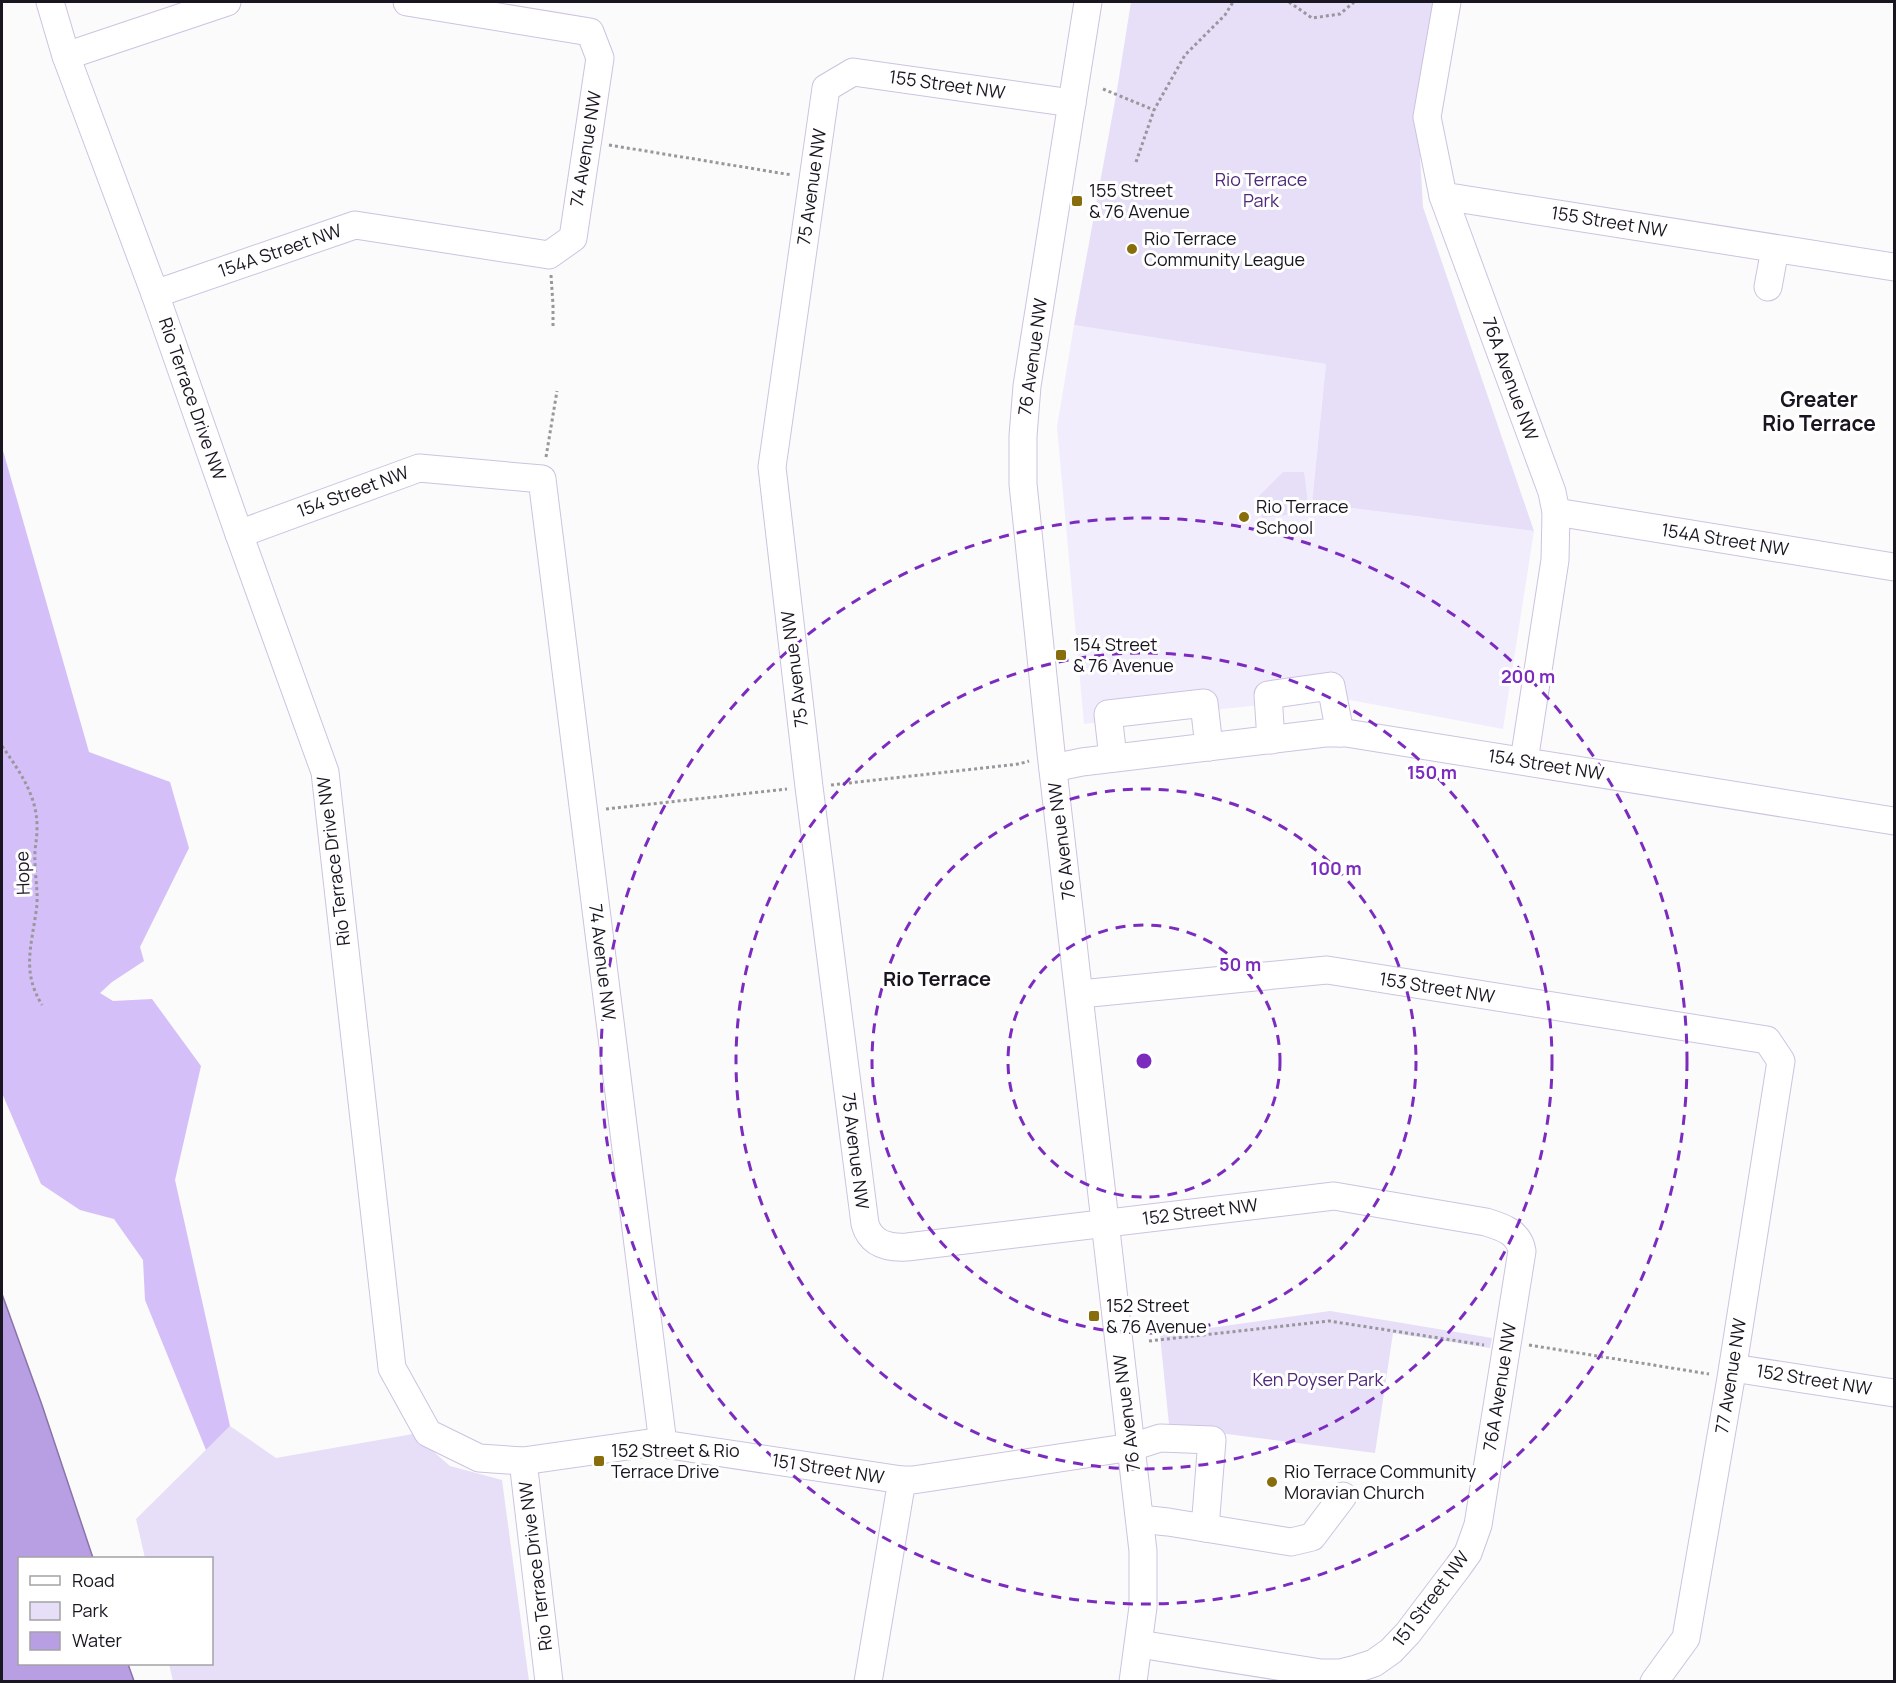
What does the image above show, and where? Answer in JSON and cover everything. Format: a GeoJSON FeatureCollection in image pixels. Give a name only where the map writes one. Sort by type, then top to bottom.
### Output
{"type":"FeatureCollection","features":[{"type":"Feature","properties":{"kind":"street","name":"Rio Terrace Drive NW"},"geometry":{"type":"LineString","coordinates":[[50,2],[66,56],[155,294],[238,534],[325,772],[392,1368],[428,1433],[478,1458],[524,1461],[549,1682]]}},
{"type":"Feature","properties":{"kind":"street"},"geometry":{"type":"LineString","coordinates":[[66,56],[227,2]]}},
{"type":"Feature","properties":{"kind":"street","name":"74 Avenue NW"},"geometry":{"type":"LineString","coordinates":[[406,2],[590,32],[600,58],[573,238],[549,255]]}},
{"type":"Feature","properties":{"kind":"street","name":"76 Avenue NW"},"geometry":{"type":"LineString","coordinates":[[1088,2],[1027,386],[1022,461],[1052,760],[1140,1519],[1144,1575],[1139,1644],[1133,1682]]}},
{"type":"Feature","properties":{"kind":"street","name":"76A Avenue NW"},"geometry":{"type":"LineString","coordinates":[[1447,2],[1427,117],[1443,196],[1552,492],[1556,512],[1555,560],[1524,761]]}},
{"type":"Feature","properties":{"kind":"street","name":"155 Street NW"},"geometry":{"type":"LineString","coordinates":[[826,88],[853,72],[1072,103]]}},
{"type":"Feature","properties":{"kind":"street","name":"75 Avenue NW"},"geometry":{"type":"LineString","coordinates":[[826,88],[772,467],[809,787],[865,1224],[867,1232],[881,1244]]}},
{"type":"Feature","properties":{"kind":"street","name":"155 Street NW"},"geometry":{"type":"LineString","coordinates":[[1443,196],[1894,267]]}},
{"type":"Feature","properties":{"kind":"street","name":"154A Street NW"},"geometry":{"type":"LineString","coordinates":[[155,294],[355,225],[549,255]]}},
{"type":"Feature","properties":{"kind":"street"},"geometry":{"type":"LineString","coordinates":[[1768,287],[1775,249]]}},
{"type":"Feature","properties":{"kind":"street","name":"154 Street NW"},"geometry":{"type":"LineString","coordinates":[[238,534],[419,468],[542,479]]}},
{"type":"Feature","properties":{"kind":"street","name":"74 Avenue NW"},"geometry":{"type":"LineString","coordinates":[[542,479],[663,1444]]}},
{"type":"Feature","properties":{"kind":"street","name":"154A Street NW"},"geometry":{"type":"LineString","coordinates":[[1556,512],[1894,567]]}},
{"type":"Feature","properties":{"kind":"street"},"geometry":{"type":"LineString","coordinates":[[1272,740],[1268,695],[1330,686],[1340,733]]}},
{"type":"Feature","properties":{"kind":"street"},"geometry":{"type":"LineString","coordinates":[[1113,758],[1108,714],[1204,703],[1209,747]]}},
{"type":"Feature","properties":{"kind":"street","name":"154 Street NW"},"geometry":{"type":"LineString","coordinates":[[1052,760],[1113,758],[1340,733],[1894,821]]}},
{"type":"Feature","properties":{"kind":"street","name":"153 Street NW"},"geometry":{"type":"LineString","coordinates":[[1080,994],[1327,970],[1767,1040],[1781,1061]]}},
{"type":"Feature","properties":{"kind":"street","name":"77 Avenue NW"},"geometry":{"type":"LineString","coordinates":[[1654,1682],[1686,1638],[1732,1373],[1781,1061]]}},
{"type":"Feature","properties":{"kind":"street","name":"152 Street NW"},"geometry":{"type":"LineString","coordinates":[[881,1244],[896,1248],[907,1247],[1334,1196],[1486,1222],[1508,1230],[1515,1236]]}},
{"type":"Feature","properties":{"kind":"street","name":"76A Avenue NW"},"geometry":{"type":"LineString","coordinates":[[1474,1540],[1522,1251],[1515,1236]]}},
{"type":"Feature","properties":{"kind":"street","name":"152 Street NW"},"geometry":{"type":"LineString","coordinates":[[1732,1373],[1894,1393]]}},
{"type":"Feature","properties":{"kind":"street","name":"151 Street NW"},"geometry":{"type":"LineString","coordinates":[[524,1461],[649,1443],[913,1480],[1132,1447],[1160,1438],[1212,1440],[1205,1528]]}},
{"type":"Feature","properties":{"kind":"street"},"geometry":{"type":"LineString","coordinates":[[868,1682],[902,1480]]}},
{"type":"Feature","properties":{"kind":"street"},"geometry":{"type":"LineString","coordinates":[[1140,1519],[1291,1542],[1312,1537],[1343,1496]]}},
{"type":"Feature","properties":{"kind":"street","name":"151 Street NW"},"geometry":{"type":"LineString","coordinates":[[1139,1644],[1321,1673],[1340,1673],[1356,1669],[1374,1663],[1391,1651],[1408,1633],[1458,1567],[1474,1540]]}},
{"type":"Feature","properties":{"kind":"path"},"geometry":{"type":"LineString","coordinates":[[1136,162],[1154,110],[1185,55],[1225,15],[1233,2]]}},
{"type":"Feature","properties":{"kind":"path"},"geometry":{"type":"LineString","coordinates":[[1289,2],[1312,18],[1341,14],[1354,2]]}},
{"type":"Feature","properties":{"kind":"path"},"geometry":{"type":"LineString","coordinates":[[1103,89],[1154,110]]}},
{"type":"Feature","properties":{"kind":"path"},"geometry":{"type":"LineString","coordinates":[[609,145],[796,175]]}},
{"type":"Feature","properties":{"kind":"path"},"geometry":{"type":"LineString","coordinates":[[549,255],[554,305],[553,327]]}},
{"type":"Feature","properties":{"kind":"path"},"geometry":{"type":"LineString","coordinates":[[542,479],[557,391]]}},
{"type":"Feature","properties":{"kind":"path","name":"Hope"},"geometry":{"type":"LineString","coordinates":[[2,747],[27,783],[35,806],[37,829],[34,864],[37,910],[28,964],[35,994],[42,1005]]}},
{"type":"Feature","properties":{"kind":"path"},"geometry":{"type":"LineString","coordinates":[[831,784],[1052,760]]}},
{"type":"Feature","properties":{"kind":"path"},"geometry":{"type":"LineString","coordinates":[[583,812],[796,788]]}},
{"type":"Feature","properties":{"kind":"path"},"geometry":{"type":"LineString","coordinates":[[1149,1341],[1329,1321],[1491,1346],[1508,1342],[1732,1373]]}},
{"type":"Feature","properties":{"kind":"shaded area","name":"Rio Terrace School"},"geometry":{"type":"Polygon","coordinates":[[[1074,325],[1326,364],[1312,503],[1534,531],[1503,729],[1334,697],[1084,724],[1057,427],[1074,325]]]}},
{"type":"Feature","properties":{"kind":"shaded area"},"geometry":{"type":"Polygon","coordinates":[[[2,447],[89,752],[170,782],[189,848],[140,947],[144,961],[112,982],[100,993],[113,1001],[152,999],[201,1066],[175,1180],[230,1426],[206,1450],[145,1300],[143,1260],[114,1219],[80,1210],[41,1184],[2,1093],[2,447]]]}},
{"type":"Feature","properties":{"kind":"green space","name":"Rio Terrace Park"},"geometry":{"type":"Polygon","coordinates":[[[1131,2],[1433,2],[1417,104],[1423,207],[1534,531],[1312,503],[1326,364],[1074,325],[1131,2]]]}},
{"type":"Feature","properties":{"kind":"green space"},"geometry":{"type":"Polygon","coordinates":[[[1283,472],[1304,472],[1309,512],[1262,518],[1258,497],[1283,472]]]}},
{"type":"Feature","properties":{"kind":"green space","name":"Ken Poyser Park"},"geometry":{"type":"Polygon","coordinates":[[[1330,1311],[1492,1338],[1490,1348],[1393,1333],[1375,1453],[1227,1434],[1170,1434],[1160,1335],[1330,1311]]]}},
{"type":"Feature","properties":{"kind":"green space"},"geometry":{"type":"Polygon","coordinates":[[[230,1426],[276,1458],[413,1434],[450,1466],[502,1480],[529,1681],[173,1681],[169,1665],[213,1665],[213,1557],[145,1557],[136,1519],[230,1426]]]}},
{"type":"Feature","properties":{"kind":"water"},"geometry":{"type":"Polygon","coordinates":[[[2,1294],[93,1557],[18,1557],[18,1665],[128,1665],[134,1681],[2,1681],[2,1294]]]}},
{"type":"Feature","properties":{"kind":"place","name":"155 Street & 76 Avenue"},"geometry":{"type":"Point","coordinates":[1077,201]}},
{"type":"Feature","properties":{"kind":"place","name":"Rio Terrace Community League"},"geometry":{"type":"Point","coordinates":[1132,249]}},
{"type":"Feature","properties":{"kind":"place","name":"Rio Terrace School"},"geometry":{"type":"Point","coordinates":[1244,517]}},
{"type":"Feature","properties":{"kind":"place","name":"154 Street & 76 Avenue"},"geometry":{"type":"Point","coordinates":[1061,655]}},
{"type":"Feature","properties":{"kind":"place","name":"152 Street & 76 Avenue"},"geometry":{"type":"Point","coordinates":[1094,1316]}},
{"type":"Feature","properties":{"kind":"place","name":"152 Street & Rio Terrace Drive"},"geometry":{"type":"Point","coordinates":[599,1461]}},
{"type":"Feature","properties":{"kind":"place","name":"Rio Terrace Community Moravian Church"},"geometry":{"type":"Point","coordinates":[1272,1482]}},
{"type":"Feature","properties":{"kind":"district","name":"Greater Rio Terrace"},"geometry":{"type":"Point","coordinates":[1819,412]}},
{"type":"Feature","properties":{"kind":"district","name":"Rio Terrace"},"geometry":{"type":"Point","coordinates":[937,979]}}]}
